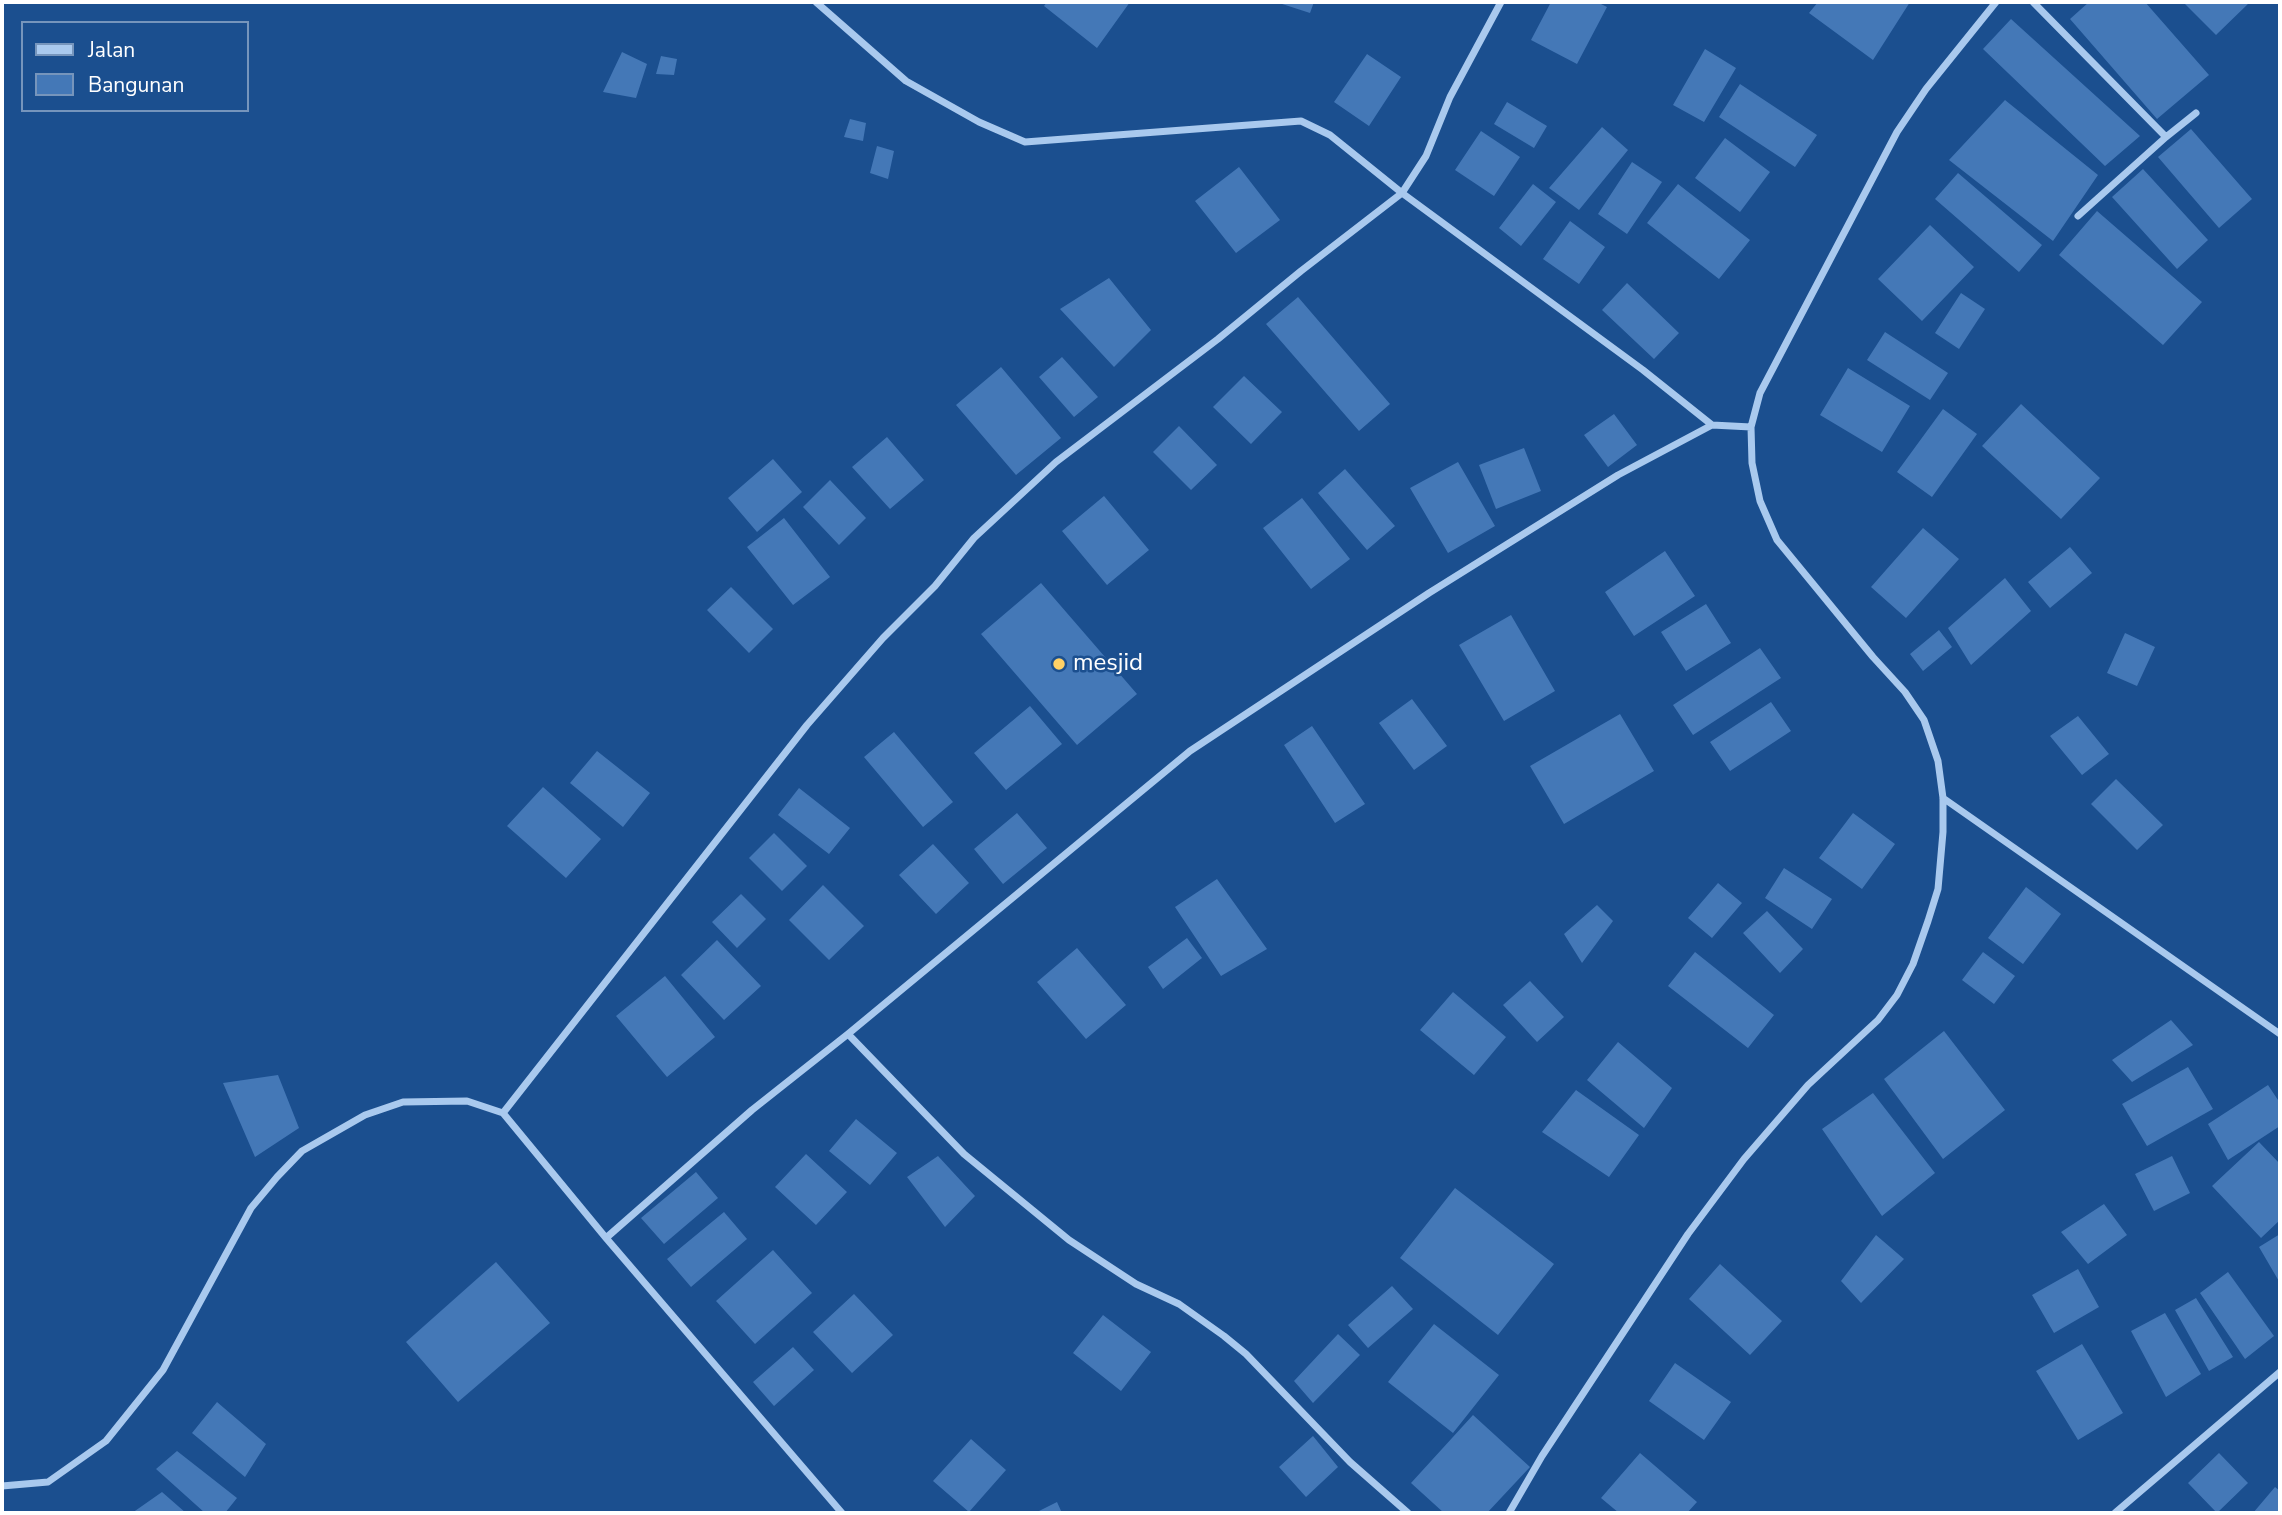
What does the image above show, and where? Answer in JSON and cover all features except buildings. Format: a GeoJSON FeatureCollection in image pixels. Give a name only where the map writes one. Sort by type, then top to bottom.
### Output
{"type":"FeatureCollection","features":[{"type":"Feature","properties":{"kind":"street"},"geometry":{"type":"LineString","coordinates":[[816,2],[906,81],[979,122],[1026,142],[1301,121],[1330,135],[1402,193],[1633,363],[1712,425]]}},
{"type":"Feature","properties":{"kind":"street"},"geometry":{"type":"LineString","coordinates":[[503,1113],[807,724],[883,638],[934,586],[974,538],[1056,462],[1218,339],[1402,193],[1426,156],[1450,97],[1502,2]]}},
{"type":"Feature","properties":{"kind":"street"},"geometry":{"type":"LineString","coordinates":[[1509,1513],[1542,1456],[1688,1234],[1744,1159],[1808,1085],[1878,1020],[1897,995],[1913,964],[1938,889],[1943,798],[1938,761],[1924,720],[1905,692],[1872,657],[1777,540],[1759,501],[1752,463],[1751,426],[1760,393],[1897,132],[1940,71],[1996,2]]}},
{"type":"Feature","properties":{"kind":"street"},"geometry":{"type":"LineString","coordinates":[[2034,2],[2166,136]]}},
{"type":"Feature","properties":{"kind":"street"},"geometry":{"type":"LineString","coordinates":[[2078,216],[2166,136],[2196,113]]}},
{"type":"Feature","properties":{"kind":"street"},"geometry":{"type":"LineString","coordinates":[[606,1238],[752,1110],[1190,751],[1521,534],[1618,475],[1712,425],[1751,426]]}},
{"type":"Feature","properties":{"kind":"street"},"geometry":{"type":"LineString","coordinates":[[1943,798],[2280,1034]]}},
{"type":"Feature","properties":{"kind":"street"},"geometry":{"type":"LineString","coordinates":[[848,1034],[964,1154],[1069,1240],[1136,1284],[1180,1304],[1224,1336],[1246,1354],[1350,1462],[1408,1513]]}},
{"type":"Feature","properties":{"kind":"street"},"geometry":{"type":"LineString","coordinates":[[2,1486],[48,1482],[106,1441],[163,1370],[251,1208],[302,1151],[365,1115],[403,1102],[467,1101],[503,1113],[606,1238],[842,1513]]}},
{"type":"Feature","properties":{"kind":"street"},"geometry":{"type":"LineString","coordinates":[[2115,1513],[2280,1372]]}},
{"type":"Feature","properties":{"kind":"place","name":"mesjid"},"geometry":{"type":"Point","coordinates":[1059,664]}}]}
